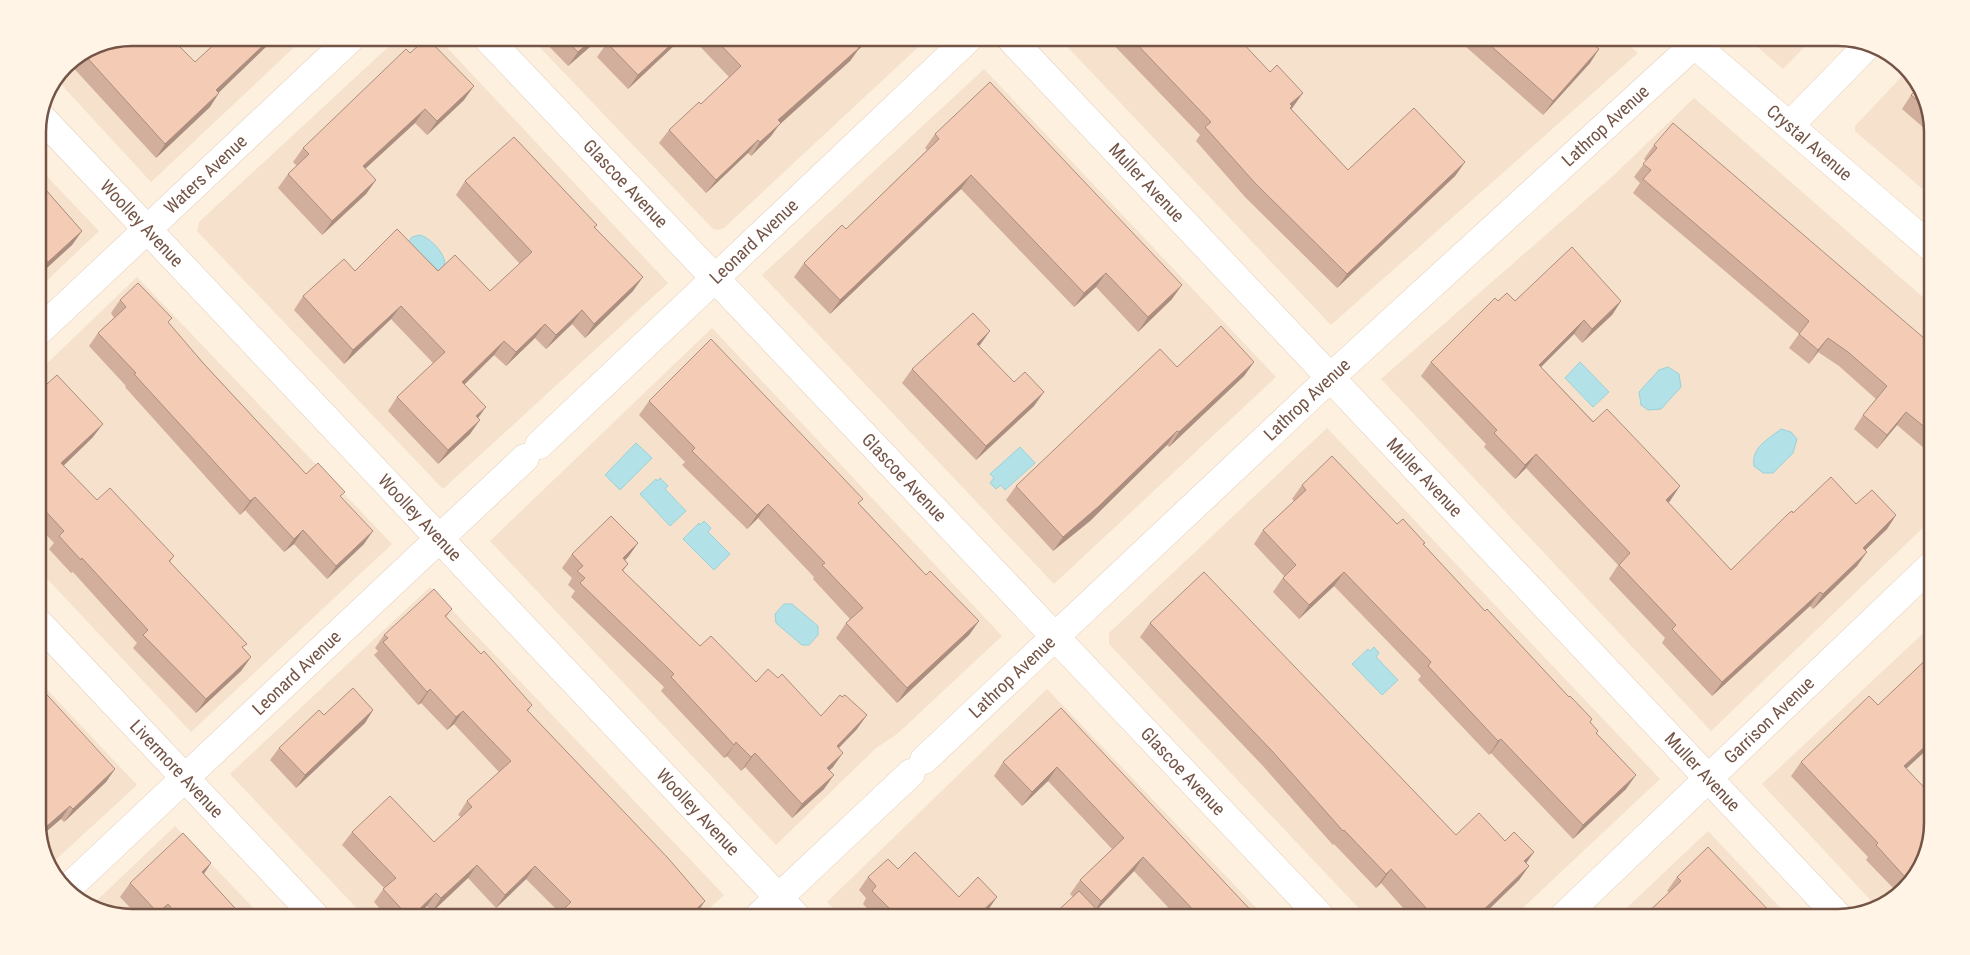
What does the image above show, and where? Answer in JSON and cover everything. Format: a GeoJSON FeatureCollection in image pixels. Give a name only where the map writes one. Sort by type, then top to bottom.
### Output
{"type":"FeatureCollection","features":[{"type":"Feature","properties":{"kind":"street","name":"Waters Avenue"},"geometry":{"type":"LineString","coordinates":[[46,324],[342,46]]}},
{"type":"Feature","properties":{"kind":"street","name":"Glascoe Avenue"},"geometry":{"type":"LineString","coordinates":[[495,46],[1055,635],[1313,909]]}},
{"type":"Feature","properties":{"kind":"street","name":"Leonard Avenue"},"geometry":{"type":"LineString","coordinates":[[73,884],[960,46]]}},
{"type":"Feature","properties":{"kind":"street","name":"Muller Avenue"},"geometry":{"type":"LineString","coordinates":[[1018,46],[1832,909]]}},
{"type":"Feature","properties":{"kind":"street","name":"Lathrop Avenue"},"geometry":{"type":"LineString","coordinates":[[787,908],[918,766],[1055,635],[1686,46]]}},
{"type":"Feature","properties":{"kind":"street","name":"Crystal Avenue"},"geometry":{"type":"LineString","coordinates":[[1697,46],[1924,241]]}},
{"type":"Feature","properties":{"kind":"street"},"geometry":{"type":"LineString","coordinates":[[1790,126],[1863,50]]}},
{"type":"Feature","properties":{"kind":"street","name":"Woolley Avenue"},"geometry":{"type":"LineString","coordinates":[[47,123],[787,908]]}},
{"type":"Feature","properties":{"kind":"street","name":"Garrison Avenue"},"geometry":{"type":"LineString","coordinates":[[1573,909],[1924,573]]}},
{"type":"Feature","properties":{"kind":"street","name":"Livermore Avenue"},"geometry":{"type":"LineString","coordinates":[[46,631],[308,909]]}},
{"type":"Feature","properties":{"kind":"shaded area"},"geometry":{"type":"Polygon","coordinates":[[[296,46],[151,182],[61,84],[76,68],[89,58],[121,47],[296,46]]]}},
{"type":"Feature","properties":{"kind":"shaded area"},"geometry":{"type":"Polygon","coordinates":[[[389,46],[446,46],[668,283],[443,489],[197,231],[199,222],[389,46]]]}},
{"type":"Feature","properties":{"kind":"shaded area"},"geometry":{"type":"Polygon","coordinates":[[[539,46],[919,46],[724,228],[713,229],[539,46]]]}},
{"type":"Feature","properties":{"kind":"shaded area"},"geometry":{"type":"Polygon","coordinates":[[[1067,46],[1630,46],[1638,53],[1331,325],[1067,46]]]}},
{"type":"Feature","properties":{"kind":"shaded area"},"geometry":{"type":"Polygon","coordinates":[[[1756,46],[1805,46],[1783,69],[1756,46]]]}},
{"type":"Feature","properties":{"kind":"shaded area"},"geometry":{"type":"Polygon","coordinates":[[[984,69],[1276,377],[1054,584],[762,275],[984,69]]]}},
{"type":"Feature","properties":{"kind":"shaded area"},"geometry":{"type":"Polygon","coordinates":[[[1902,76],[1915,94],[1922,116],[1924,127],[1924,190],[1855,131],[1855,126],[1902,76]]]}},
{"type":"Feature","properties":{"kind":"shaded area"},"geometry":{"type":"Polygon","coordinates":[[[1694,98],[1924,298],[1924,527],[1711,731],[1381,379],[1613,176],[1694,98]]]}},
{"type":"Feature","properties":{"kind":"shaded area"},"geometry":{"type":"Polygon","coordinates":[[[46,175],[99,231],[46,281],[46,175]]]}},
{"type":"Feature","properties":{"kind":"shaded area"},"geometry":{"type":"Polygon","coordinates":[[[137,277],[392,544],[191,732],[46,578],[46,364],[137,277]]]}},
{"type":"Feature","properties":{"kind":"shaded area"},"geometry":{"type":"Polygon","coordinates":[[[712,328],[1002,636],[897,734],[876,748],[776,845],[490,541],[712,328]]]}},
{"type":"Feature","properties":{"kind":"shaded area"},"geometry":{"type":"Polygon","coordinates":[[[1327,428],[1660,779],[1522,909],[1359,909],[1109,644],[1109,633],[1327,428]]]}},
{"type":"Feature","properties":{"kind":"shaded area"},"geometry":{"type":"Polygon","coordinates":[[[430,587],[724,895],[709,909],[357,909],[230,774],[430,587]]]}},
{"type":"Feature","properties":{"kind":"shaded area"},"geometry":{"type":"Polygon","coordinates":[[[1924,632],[1923,834],[1915,861],[1894,887],[1872,902],[1762,784],[1924,632]]]}},
{"type":"Feature","properties":{"kind":"shaded area"},"geometry":{"type":"Polygon","coordinates":[[[46,688],[137,785],[55,861],[46,828],[46,688]]]}},
{"type":"Feature","properties":{"kind":"shaded area"},"geometry":{"type":"Polygon","coordinates":[[[1047,689],[1257,909],[834,909],[827,902],[1047,689]]]}},
{"type":"Feature","properties":{"kind":"shaded area"},"geometry":{"type":"Polygon","coordinates":[[[175,826],[254,909],[132,909],[116,907],[96,901],[175,826]]]}},
{"type":"Feature","properties":{"kind":"shaded area"},"geometry":{"type":"Polygon","coordinates":[[[1708,831],[1781,909],[1625,909],[1708,831]]]}},
{"type":"Feature","properties":{"kind":"water"},"geometry":{"type":"Polygon","coordinates":[[[420,235],[432,242],[442,254],[445,263],[440,272],[408,242],[412,237],[420,235]]]}},
{"type":"Feature","properties":{"kind":"water"},"geometry":{"type":"Polygon","coordinates":[[[1580,362],[1609,392],[1593,407],[1565,378],[1580,362]]]}},
{"type":"Feature","properties":{"kind":"water"},"geometry":{"type":"Polygon","coordinates":[[[1668,367],[1679,374],[1681,387],[1661,409],[1648,410],[1641,405],[1639,392],[1659,370],[1668,367]]]}},
{"type":"Feature","properties":{"kind":"water"},"geometry":{"type":"Polygon","coordinates":[[[1781,429],[1791,432],[1797,439],[1793,453],[1773,473],[1763,473],[1754,466],[1755,454],[1761,445],[1781,429]]]}},
{"type":"Feature","properties":{"kind":"water"},"geometry":{"type":"Polygon","coordinates":[[[636,443],[652,458],[620,490],[605,475],[636,443]]]}},
{"type":"Feature","properties":{"kind":"water"},"geometry":{"type":"Polygon","coordinates":[[[1020,447],[1035,463],[1005,490],[1001,485],[996,489],[990,483],[994,478],[990,474],[1020,447]]]}},
{"type":"Feature","properties":{"kind":"water"},"geometry":{"type":"Polygon","coordinates":[[[660,478],[668,486],[665,489],[686,511],[670,526],[640,494],[656,479],[657,481],[660,478]]]}},
{"type":"Feature","properties":{"kind":"water"},"geometry":{"type":"Polygon","coordinates":[[[704,521],[711,528],[708,532],[730,554],[714,570],[683,539],[699,523],[700,525],[704,521]]]}},
{"type":"Feature","properties":{"kind":"water"},"geometry":{"type":"Polygon","coordinates":[[[784,604],[792,604],[818,626],[818,635],[809,645],[802,645],[776,623],[775,614],[784,604]]]}},
{"type":"Feature","properties":{"kind":"water"},"geometry":{"type":"Polygon","coordinates":[[[1374,647],[1379,653],[1376,657],[1398,680],[1382,695],[1352,664],[1368,649],[1370,651],[1374,647]]]}},
{"type":"Feature","properties":{"kind":"building"},"geometry":{"type":"Polygon","coordinates":[[[179,46],[195,62],[212,46],[263,46],[216,90],[219,93],[165,144],[88,59],[105,51],[121,47],[179,46]]]}},
{"type":"Feature","properties":{"kind":"building"},"geometry":{"type":"Polygon","coordinates":[[[418,46],[435,46],[474,86],[437,121],[425,109],[363,166],[376,180],[332,221],[288,174],[309,154],[303,148],[406,49],[410,53],[418,46]]]}},
{"type":"Feature","properties":{"kind":"building"},"geometry":{"type":"Polygon","coordinates":[[[572,46],[585,46],[578,52],[572,46]]]}},
{"type":"Feature","properties":{"kind":"building"},"geometry":{"type":"Polygon","coordinates":[[[610,46],[669,46],[638,75],[610,46]]]}},
{"type":"Feature","properties":{"kind":"building"},"geometry":{"type":"Polygon","coordinates":[[[722,46],[858,46],[859,48],[778,120],[781,123],[760,142],[758,140],[716,180],[669,130],[699,102],[701,104],[741,66],[722,46]]]}},
{"type":"Feature","properties":{"kind":"building"},"geometry":{"type":"Polygon","coordinates":[[[1139,46],[1246,46],[1270,72],[1277,65],[1303,93],[1290,104],[1292,106],[1290,108],[1348,170],[1414,108],[1465,162],[1347,274],[1255,183],[1205,127],[1211,122],[1139,46]]]}},
{"type":"Feature","properties":{"kind":"building"},"geometry":{"type":"Polygon","coordinates":[[[1491,46],[1595,46],[1599,49],[1553,101],[1491,46]]]}},
{"type":"Feature","properties":{"kind":"building"},"geometry":{"type":"Polygon","coordinates":[[[990,82],[1182,285],[1148,317],[1106,273],[1084,293],[971,175],[840,300],[804,263],[842,225],[846,229],[939,139],[935,134],[990,82]]]}},
{"type":"Feature","properties":{"kind":"building"},"geometry":{"type":"Polygon","coordinates":[[[1914,92],[1917,101],[1911,95],[1914,92]]]}},
{"type":"Feature","properties":{"kind":"building"},"geometry":{"type":"Polygon","coordinates":[[[1673,123],[1924,338],[1924,427],[1906,412],[1887,435],[1863,415],[1887,386],[1848,352],[1828,338],[1818,350],[1799,334],[1809,321],[1643,179],[1651,170],[1643,164],[1657,148],[1654,145],[1673,123]]]}},
{"type":"Feature","properties":{"kind":"building"},"geometry":{"type":"Polygon","coordinates":[[[514,137],[597,225],[594,227],[643,277],[594,324],[582,310],[556,335],[545,324],[516,352],[504,341],[462,382],[486,407],[476,416],[480,420],[448,450],[397,397],[445,352],[401,306],[353,350],[303,296],[344,259],[355,271],[397,229],[438,271],[455,255],[490,291],[532,252],[465,181],[514,137]]]}},
{"type":"Feature","properties":{"kind":"building"},"geometry":{"type":"Polygon","coordinates":[[[46,190],[82,231],[48,262],[46,260],[46,190]]]}},
{"type":"Feature","properties":{"kind":"building"},"geometry":{"type":"Polygon","coordinates":[[[1572,247],[1621,301],[1592,329],[1584,320],[1539,365],[1593,422],[1607,409],[1680,486],[1666,500],[1731,570],[1789,513],[1792,511],[1793,513],[1831,477],[1856,504],[1872,490],[1896,515],[1863,548],[1867,552],[1823,594],[1820,592],[1722,682],[1672,629],[1676,625],[1619,565],[1630,553],[1536,454],[1525,465],[1494,433],[1497,430],[1431,362],[1495,298],[1498,301],[1507,293],[1515,301],[1572,247]]]}},
{"type":"Feature","properties":{"kind":"building"},"geometry":{"type":"Polygon","coordinates":[[[138,283],[172,318],[168,322],[204,364],[306,474],[318,463],[345,492],[340,496],[373,531],[336,566],[303,530],[294,539],[255,497],[250,501],[98,333],[126,307],[120,300],[138,283]]]}},
{"type":"Feature","properties":{"kind":"building"},"geometry":{"type":"Polygon","coordinates":[[[973,313],[990,331],[977,344],[1014,382],[1025,372],[1044,392],[986,446],[912,369],[973,313]]]}},
{"type":"Feature","properties":{"kind":"building"},"geometry":{"type":"Polygon","coordinates":[[[1221,326],[1254,362],[1063,537],[1016,486],[1160,349],[1177,367],[1221,326]]]}},
{"type":"Feature","properties":{"kind":"building"},"geometry":{"type":"Polygon","coordinates":[[[711,339],[863,499],[858,503],[926,575],[930,571],[979,621],[907,688],[846,623],[863,608],[822,565],[825,563],[768,504],[757,515],[692,451],[695,448],[649,401],[711,339]]]}},
{"type":"Feature","properties":{"kind":"building"},"geometry":{"type":"Polygon","coordinates":[[[57,375],[103,424],[61,463],[97,500],[110,488],[174,556],[169,561],[247,644],[242,647],[251,657],[206,699],[143,635],[148,630],[82,558],[81,560],[59,536],[64,531],[46,512],[46,385],[57,375]]]}},
{"type":"Feature","properties":{"kind":"building"},"geometry":{"type":"Polygon","coordinates":[[[1332,456],[1397,524],[1403,519],[1425,543],[1423,544],[1485,611],[1487,609],[1592,719],[1590,722],[1598,731],[1596,733],[1636,775],[1583,825],[1501,739],[1498,741],[1428,666],[1431,662],[1344,572],[1309,605],[1283,578],[1296,565],[1263,530],[1306,490],[1302,485],[1332,456]]]}},
{"type":"Feature","properties":{"kind":"building"},"geometry":{"type":"Polygon","coordinates":[[[611,516],[638,543],[623,558],[628,564],[622,570],[700,646],[711,636],[756,682],[768,669],[778,678],[782,674],[821,716],[840,695],[842,697],[845,695],[867,715],[837,746],[843,753],[827,768],[834,775],[802,804],[755,753],[751,757],[736,742],[734,745],[671,677],[674,674],[580,583],[585,578],[577,571],[583,566],[572,554],[611,516]]]}},
{"type":"Feature","properties":{"kind":"building"},"geometry":{"type":"Polygon","coordinates":[[[1204,572],[1456,835],[1479,813],[1505,841],[1514,832],[1534,852],[1524,861],[1529,866],[1484,909],[1427,909],[1391,869],[1386,874],[1343,831],[1273,752],[1150,623],[1204,572]]]}},
{"type":"Feature","properties":{"kind":"building"},"geometry":{"type":"Polygon","coordinates":[[[434,589],[452,609],[445,616],[481,654],[484,651],[532,705],[527,710],[667,857],[705,901],[697,909],[564,909],[571,902],[535,866],[505,895],[477,865],[441,898],[436,893],[419,909],[402,909],[383,889],[396,878],[352,832],[390,796],[434,842],[472,807],[467,801],[511,761],[463,711],[456,717],[430,689],[427,692],[383,642],[388,638],[384,635],[434,589]]]}},
{"type":"Feature","properties":{"kind":"building"},"geometry":{"type":"Polygon","coordinates":[[[1924,662],[1924,747],[1904,766],[1924,787],[1923,834],[1915,861],[1904,876],[1876,845],[1878,843],[1801,762],[1869,696],[1878,705],[1924,662]]]}},
{"type":"Feature","properties":{"kind":"building"},"geometry":{"type":"Polygon","coordinates":[[[353,688],[373,710],[305,775],[279,748],[319,710],[324,715],[353,688]]]}},
{"type":"Feature","properties":{"kind":"building"},"geometry":{"type":"Polygon","coordinates":[[[46,694],[115,769],[73,809],[70,806],[46,827],[46,694]]]}},
{"type":"Feature","properties":{"kind":"building"},"geometry":{"type":"Polygon","coordinates":[[[1061,708],[1250,909],[1192,909],[1143,857],[1101,901],[1080,880],[1124,838],[1057,767],[1032,792],[1003,762],[1061,708]]]}},
{"type":"Feature","properties":{"kind":"building"},"geometry":{"type":"Polygon","coordinates":[[[183,833],[211,863],[202,872],[236,909],[172,909],[168,904],[162,909],[154,909],[130,883],[183,833]]]}},
{"type":"Feature","properties":{"kind":"building"},"geometry":{"type":"Polygon","coordinates":[[[1708,847],[1767,909],[1651,909],[1681,881],[1677,877],[1708,847]]]}},
{"type":"Feature","properties":{"kind":"building"},"geometry":{"type":"Polygon","coordinates":[[[915,852],[959,897],[978,877],[997,897],[984,909],[890,909],[872,891],[876,886],[868,877],[888,859],[898,869],[915,852]]]}},
{"type":"Feature","properties":{"kind":"building"},"geometry":{"type":"Polygon","coordinates":[[[1079,891],[1096,909],[1060,909],[1079,891]]]}}]}
